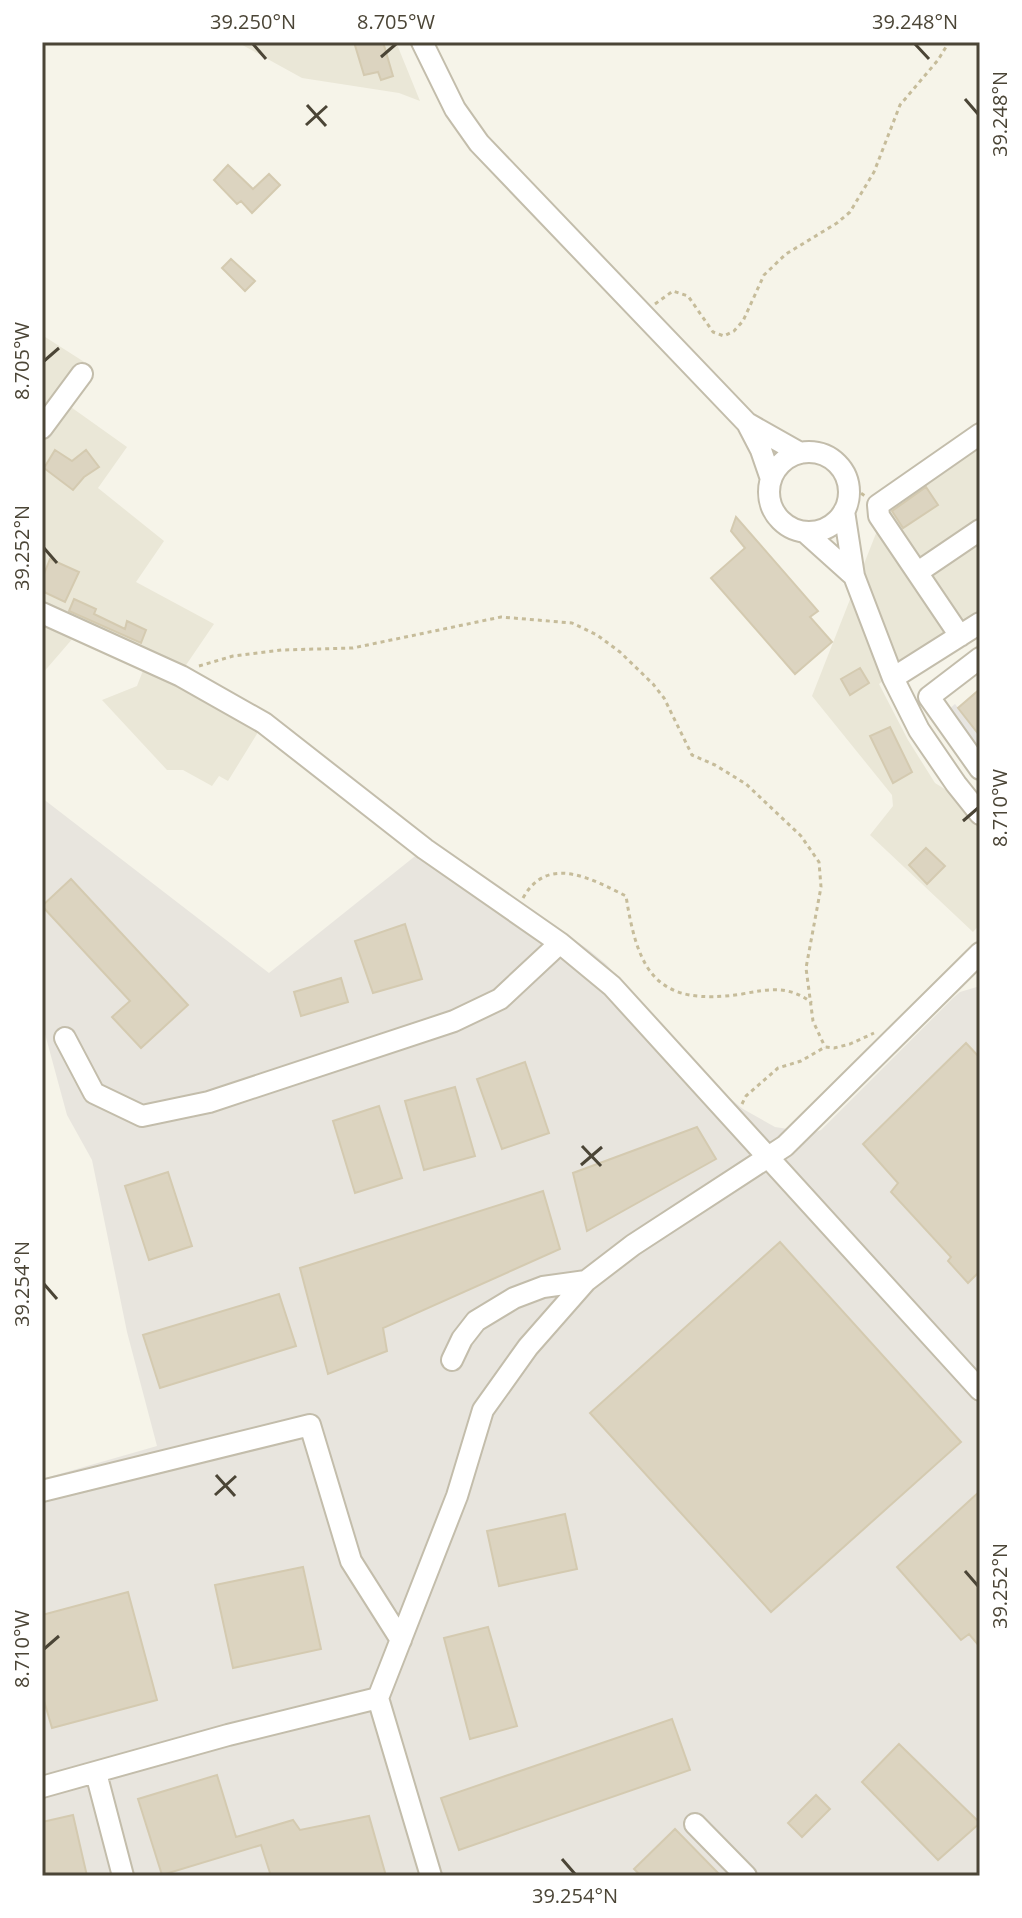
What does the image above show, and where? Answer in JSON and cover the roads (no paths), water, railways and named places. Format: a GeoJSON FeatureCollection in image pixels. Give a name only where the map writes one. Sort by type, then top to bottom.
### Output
{"type":"FeatureCollection","features":[{"type":"Feature","properties":{"kind":"street"},"geometry":{"type":"LineString","coordinates":[[422,42],[455,109],[479,143],[747,423],[771,479]]}},
{"type":"Feature","properties":{"kind":"street"},"geometry":{"type":"LineString","coordinates":[[42,428],[82,374]]}},
{"type":"Feature","properties":{"kind":"street"},"geometry":{"type":"LineString","coordinates":[[747,423],[800,453]]}},
{"type":"Feature","properties":{"kind":"street"},"geometry":{"type":"LineString","coordinates":[[960,636],[879,516],[878,505],[980,434]]}},
{"type":"Feature","properties":{"kind":"street"},"geometry":{"type":"LineString","coordinates":[[800,453],[816,453],[830,459],[841,469],[848,484],[844,511],[832,525],[814,532],[791,528],[779,519],[769,493],[771,479],[778,467],[800,453]]}},
{"type":"Feature","properties":{"kind":"street"},"geometry":{"type":"LineString","coordinates":[[844,511],[854,576],[893,678],[919,730],[980,814]]}},
{"type":"Feature","properties":{"kind":"street"},"geometry":{"type":"LineString","coordinates":[[918,572],[980,530]]}},
{"type":"Feature","properties":{"kind":"street"},"geometry":{"type":"LineString","coordinates":[[805,532],[854,576]]}},
{"type":"Feature","properties":{"kind":"street"},"geometry":{"type":"LineString","coordinates":[[42,613],[176,674],[264,723],[413,839],[560,943],[612,986],[980,1390]]}},
{"type":"Feature","properties":{"kind":"street"},"geometry":{"type":"LineString","coordinates":[[893,678],[980,623]]}},
{"type":"Feature","properties":{"kind":"street"},"geometry":{"type":"LineString","coordinates":[[980,658],[929,697],[980,769]]}},
{"type":"Feature","properties":{"kind":"street"},"geometry":{"type":"LineString","coordinates":[[65,1038],[94,1093],[142,1116],[209,1102],[454,1021],[500,999],[560,943]]}},
{"type":"Feature","properties":{"kind":"street"},"geometry":{"type":"LineString","coordinates":[[431,1876],[378,1698],[457,1496],[483,1410],[528,1347],[586,1281],[633,1245],[770,1159],[980,953]]}},
{"type":"Feature","properties":{"kind":"street"},"geometry":{"type":"LineString","coordinates":[[452,1360],[462,1339],[476,1321],[514,1298],[543,1287],[586,1281]]}},
{"type":"Feature","properties":{"kind":"street"},"geometry":{"type":"LineString","coordinates":[[42,1491],[310,1425],[351,1561],[401,1640]]}},
{"type":"Feature","properties":{"kind":"street"},"geometry":{"type":"LineString","coordinates":[[42,1787],[228,1735],[378,1698]]}},
{"type":"Feature","properties":{"kind":"street"},"geometry":{"type":"LineString","coordinates":[[96,1773],[123,1876]]}},
{"type":"Feature","properties":{"kind":"street"},"geometry":{"type":"LineString","coordinates":[[695,1824],[746,1876]]}}]}
